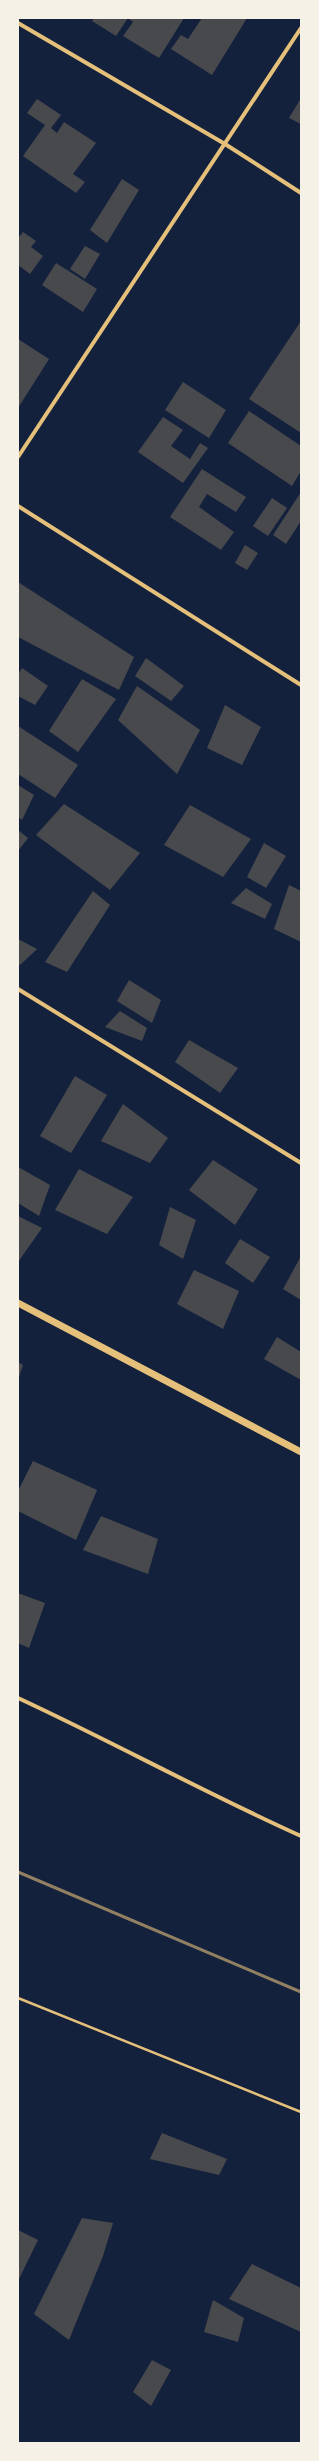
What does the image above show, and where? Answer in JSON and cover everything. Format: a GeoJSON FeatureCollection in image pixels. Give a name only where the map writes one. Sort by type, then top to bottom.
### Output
{"type":"FeatureCollection","features":[{"type":"Feature","properties":{"kind":"street"},"geometry":{"type":"LineString","coordinates":[[18,23],[225,144],[301,193]]}},
{"type":"Feature","properties":{"kind":"street"},"geometry":{"type":"LineString","coordinates":[[18,457],[301,28]]}},
{"type":"Feature","properties":{"kind":"street"},"geometry":{"type":"LineString","coordinates":[[18,506],[301,685]]}},
{"type":"Feature","properties":{"kind":"street"},"geometry":{"type":"LineString","coordinates":[[18,989],[301,1163]]}},
{"type":"Feature","properties":{"kind":"street"},"geometry":{"type":"LineString","coordinates":[[18,1303],[301,1452]]}},
{"type":"Feature","properties":{"kind":"street"},"geometry":{"type":"LineString","coordinates":[[18,1698],[84,1728],[235,1806],[301,1836]]}},
{"type":"Feature","properties":{"kind":"path"},"geometry":{"type":"LineString","coordinates":[[18,1998],[301,2112]]}},
{"type":"Feature","properties":{"kind":"building"},"geometry":{"type":"Polygon","coordinates":[[[94,18],[128,18],[116,36],[92,21],[94,18]]]}},
{"type":"Feature","properties":{"kind":"building"},"geometry":{"type":"Polygon","coordinates":[[[128,18],[184,18],[159,58],[123,36],[133,22],[128,18]]]}},
{"type":"Feature","properties":{"kind":"building"},"geometry":{"type":"Polygon","coordinates":[[[202,18],[247,18],[212,75],[171,49],[181,35],[188,39],[202,18]]]}},
{"type":"Feature","properties":{"kind":"building"},"geometry":{"type":"Polygon","coordinates":[[[301,98],[301,124],[289,118],[301,98]]]}},
{"type":"Feature","properties":{"kind":"building"},"geometry":{"type":"Polygon","coordinates":[[[37,99],[61,115],[51,128],[57,133],[64,122],[96,143],[73,174],[85,182],[76,193],[23,156],[45,125],[27,113],[37,99]]]}},
{"type":"Feature","properties":{"kind":"building"},"geometry":{"type":"Polygon","coordinates":[[[122,179],[139,190],[107,243],[90,230],[122,179]]]}},
{"type":"Feature","properties":{"kind":"building"},"geometry":{"type":"Polygon","coordinates":[[[23,232],[36,241],[31,247],[43,256],[30,274],[18,265],[18,238],[23,232]]]}},
{"type":"Feature","properties":{"kind":"building"},"geometry":{"type":"Polygon","coordinates":[[[85,246],[100,254],[85,279],[70,269],[85,246]]]}},
{"type":"Feature","properties":{"kind":"building"},"geometry":{"type":"Polygon","coordinates":[[[56,263],[97,289],[83,312],[42,285],[56,263]]]}},
{"type":"Feature","properties":{"kind":"building"},"geometry":{"type":"Polygon","coordinates":[[[301,321],[301,433],[249,399],[301,321]]]}},
{"type":"Feature","properties":{"kind":"building"},"geometry":{"type":"Polygon","coordinates":[[[18,339],[49,359],[18,408],[18,339]]]}},
{"type":"Feature","properties":{"kind":"building"},"geometry":{"type":"Polygon","coordinates":[[[183,382],[226,410],[209,438],[165,410],[183,382]]]}},
{"type":"Feature","properties":{"kind":"building"},"geometry":{"type":"Polygon","coordinates":[[[249,411],[301,446],[301,471],[292,486],[228,443],[249,411]]]}},
{"type":"Feature","properties":{"kind":"building"},"geometry":{"type":"Polygon","coordinates":[[[163,417],[183,430],[171,446],[190,459],[200,443],[208,448],[183,483],[138,452],[163,417]]]}},
{"type":"Feature","properties":{"kind":"building"},"geometry":{"type":"Polygon","coordinates":[[[202,469],[246,497],[236,512],[207,494],[199,507],[234,532],[221,550],[170,517],[202,469]]]}},
{"type":"Feature","properties":{"kind":"building"},"geometry":{"type":"Polygon","coordinates":[[[301,492],[301,521],[286,544],[273,535],[301,492]]]}},
{"type":"Feature","properties":{"kind":"building"},"geometry":{"type":"Polygon","coordinates":[[[272,498],[287,508],[268,536],[253,526],[272,498]]]}},
{"type":"Feature","properties":{"kind":"building"},"geometry":{"type":"Polygon","coordinates":[[[245,545],[258,553],[247,570],[235,563],[245,545]]]}},
{"type":"Feature","properties":{"kind":"building"},"geometry":{"type":"Polygon","coordinates":[[[18,582],[134,657],[119,690],[18,637],[18,582]]]}},
{"type":"Feature","properties":{"kind":"building"},"geometry":{"type":"Polygon","coordinates":[[[146,658],[184,686],[171,701],[135,676],[146,658]]]}},
{"type":"Feature","properties":{"kind":"building"},"geometry":{"type":"Polygon","coordinates":[[[22,668],[48,686],[35,705],[18,696],[18,674],[22,668]]]}},
{"type":"Feature","properties":{"kind":"building"},"geometry":{"type":"Polygon","coordinates":[[[82,679],[116,699],[78,752],[49,731],[82,679]]]}},
{"type":"Feature","properties":{"kind":"building"},"geometry":{"type":"Polygon","coordinates":[[[137,686],[200,730],[177,774],[118,720],[137,686]]]}},
{"type":"Feature","properties":{"kind":"building"},"geometry":{"type":"Polygon","coordinates":[[[225,705],[261,727],[242,765],[207,748],[225,705]]]}},
{"type":"Feature","properties":{"kind":"building"},"geometry":{"type":"Polygon","coordinates":[[[18,726],[78,765],[55,798],[18,774],[18,726]]]}},
{"type":"Feature","properties":{"kind":"building"},"geometry":{"type":"Polygon","coordinates":[[[18,785],[34,795],[22,820],[18,817],[18,785]]]}},
{"type":"Feature","properties":{"kind":"building"},"geometry":{"type":"Polygon","coordinates":[[[64,804],[140,853],[110,890],[36,835],[64,804]]]}},
{"type":"Feature","properties":{"kind":"building"},"geometry":{"type":"Polygon","coordinates":[[[190,805],[251,839],[223,877],[164,845],[190,805]]]}},
{"type":"Feature","properties":{"kind":"building"},"geometry":{"type":"Polygon","coordinates":[[[18,830],[28,838],[18,851],[18,830]]]}},
{"type":"Feature","properties":{"kind":"building"},"geometry":{"type":"Polygon","coordinates":[[[264,843],[286,856],[266,888],[247,877],[264,843]]]}},
{"type":"Feature","properties":{"kind":"building"},"geometry":{"type":"Polygon","coordinates":[[[289,885],[301,891],[301,942],[274,929],[289,885]]]}},
{"type":"Feature","properties":{"kind":"building"},"geometry":{"type":"Polygon","coordinates":[[[246,888],[272,904],[265,919],[231,903],[246,888]]]}},
{"type":"Feature","properties":{"kind":"building"},"geometry":{"type":"Polygon","coordinates":[[[93,891],[110,905],[67,972],[45,962],[93,891]]]}},
{"type":"Feature","properties":{"kind":"building"},"geometry":{"type":"Polygon","coordinates":[[[18,939],[37,949],[20,965],[18,964],[18,939]]]}},
{"type":"Feature","properties":{"kind":"building"},"geometry":{"type":"Polygon","coordinates":[[[129,980],[161,1000],[152,1023],[117,1001],[129,980]]]}},
{"type":"Feature","properties":{"kind":"building"},"geometry":{"type":"Polygon","coordinates":[[[120,1011],[147,1028],[142,1041],[105,1027],[120,1011]]]}},
{"type":"Feature","properties":{"kind":"building"},"geometry":{"type":"Polygon","coordinates":[[[189,1040],[238,1068],[220,1093],[175,1062],[189,1040]]]}},
{"type":"Feature","properties":{"kind":"building"},"geometry":{"type":"Polygon","coordinates":[[[75,1076],[107,1095],[71,1153],[40,1136],[75,1076]]]}},
{"type":"Feature","properties":{"kind":"building"},"geometry":{"type":"Polygon","coordinates":[[[123,1104],[168,1138],[150,1163],[101,1141],[123,1104]]]}},
{"type":"Feature","properties":{"kind":"building"},"geometry":{"type":"Polygon","coordinates":[[[213,1160],[258,1189],[235,1225],[189,1190],[213,1160]]]}},
{"type":"Feature","properties":{"kind":"building"},"geometry":{"type":"Polygon","coordinates":[[[18,1167],[50,1185],[39,1216],[18,1203],[18,1167]]]}},
{"type":"Feature","properties":{"kind":"building"},"geometry":{"type":"Polygon","coordinates":[[[79,1169],[133,1197],[107,1234],[55,1210],[79,1169]]]}},
{"type":"Feature","properties":{"kind":"building"},"geometry":{"type":"Polygon","coordinates":[[[170,1207],[196,1220],[183,1259],[159,1245],[170,1207]]]}},
{"type":"Feature","properties":{"kind":"building"},"geometry":{"type":"Polygon","coordinates":[[[18,1216],[42,1228],[18,1262],[18,1216]]]}},
{"type":"Feature","properties":{"kind":"building"},"geometry":{"type":"Polygon","coordinates":[[[240,1239],[270,1257],[253,1283],[225,1263],[240,1239]]]}},
{"type":"Feature","properties":{"kind":"building"},"geometry":{"type":"Polygon","coordinates":[[[301,1256],[301,1300],[283,1289],[301,1256]]]}},
{"type":"Feature","properties":{"kind":"building"},"geometry":{"type":"Polygon","coordinates":[[[194,1270],[239,1291],[223,1329],[177,1304],[194,1270]]]}},
{"type":"Feature","properties":{"kind":"building"},"geometry":{"type":"Polygon","coordinates":[[[277,1337],[301,1352],[301,1380],[264,1359],[277,1337]]]}},
{"type":"Feature","properties":{"kind":"building"},"geometry":{"type":"Polygon","coordinates":[[[18,1362],[23,1365],[18,1380],[18,1362]]]}},
{"type":"Feature","properties":{"kind":"building"},"geometry":{"type":"Polygon","coordinates":[[[33,1461],[97,1490],[76,1540],[18,1511],[18,1491],[33,1461]]]}},
{"type":"Feature","properties":{"kind":"building"},"geometry":{"type":"Polygon","coordinates":[[[101,1516],[158,1539],[148,1574],[83,1550],[101,1516]]]}},
{"type":"Feature","properties":{"kind":"building"},"geometry":{"type":"Polygon","coordinates":[[[18,1593],[45,1603],[29,1648],[18,1643],[18,1593]]]}},
{"type":"Feature","properties":{"kind":"building"},"geometry":{"type":"Polygon","coordinates":[[[162,2133],[227,2159],[219,2175],[150,2159],[162,2133]]]}},
{"type":"Feature","properties":{"kind":"building"},"geometry":{"type":"Polygon","coordinates":[[[82,2218],[113,2223],[103,2256],[69,2340],[34,2314],[82,2218]]]}},
{"type":"Feature","properties":{"kind":"building"},"geometry":{"type":"Polygon","coordinates":[[[18,2230],[38,2240],[18,2281],[18,2230]]]}},
{"type":"Feature","properties":{"kind":"building"},"geometry":{"type":"Polygon","coordinates":[[[252,2264],[301,2288],[301,2332],[229,2299],[252,2264]]]}},
{"type":"Feature","properties":{"kind":"building"},"geometry":{"type":"Polygon","coordinates":[[[213,2300],[244,2318],[238,2342],[204,2332],[213,2300]]]}},
{"type":"Feature","properties":{"kind":"building"},"geometry":{"type":"Polygon","coordinates":[[[152,2360],[171,2370],[151,2406],[133,2392],[152,2360]]]}},
{"type":"Feature","properties":{"kind":"railway"},"geometry":{"type":"LineString","coordinates":[[18,1872],[301,1992]]}}]}
